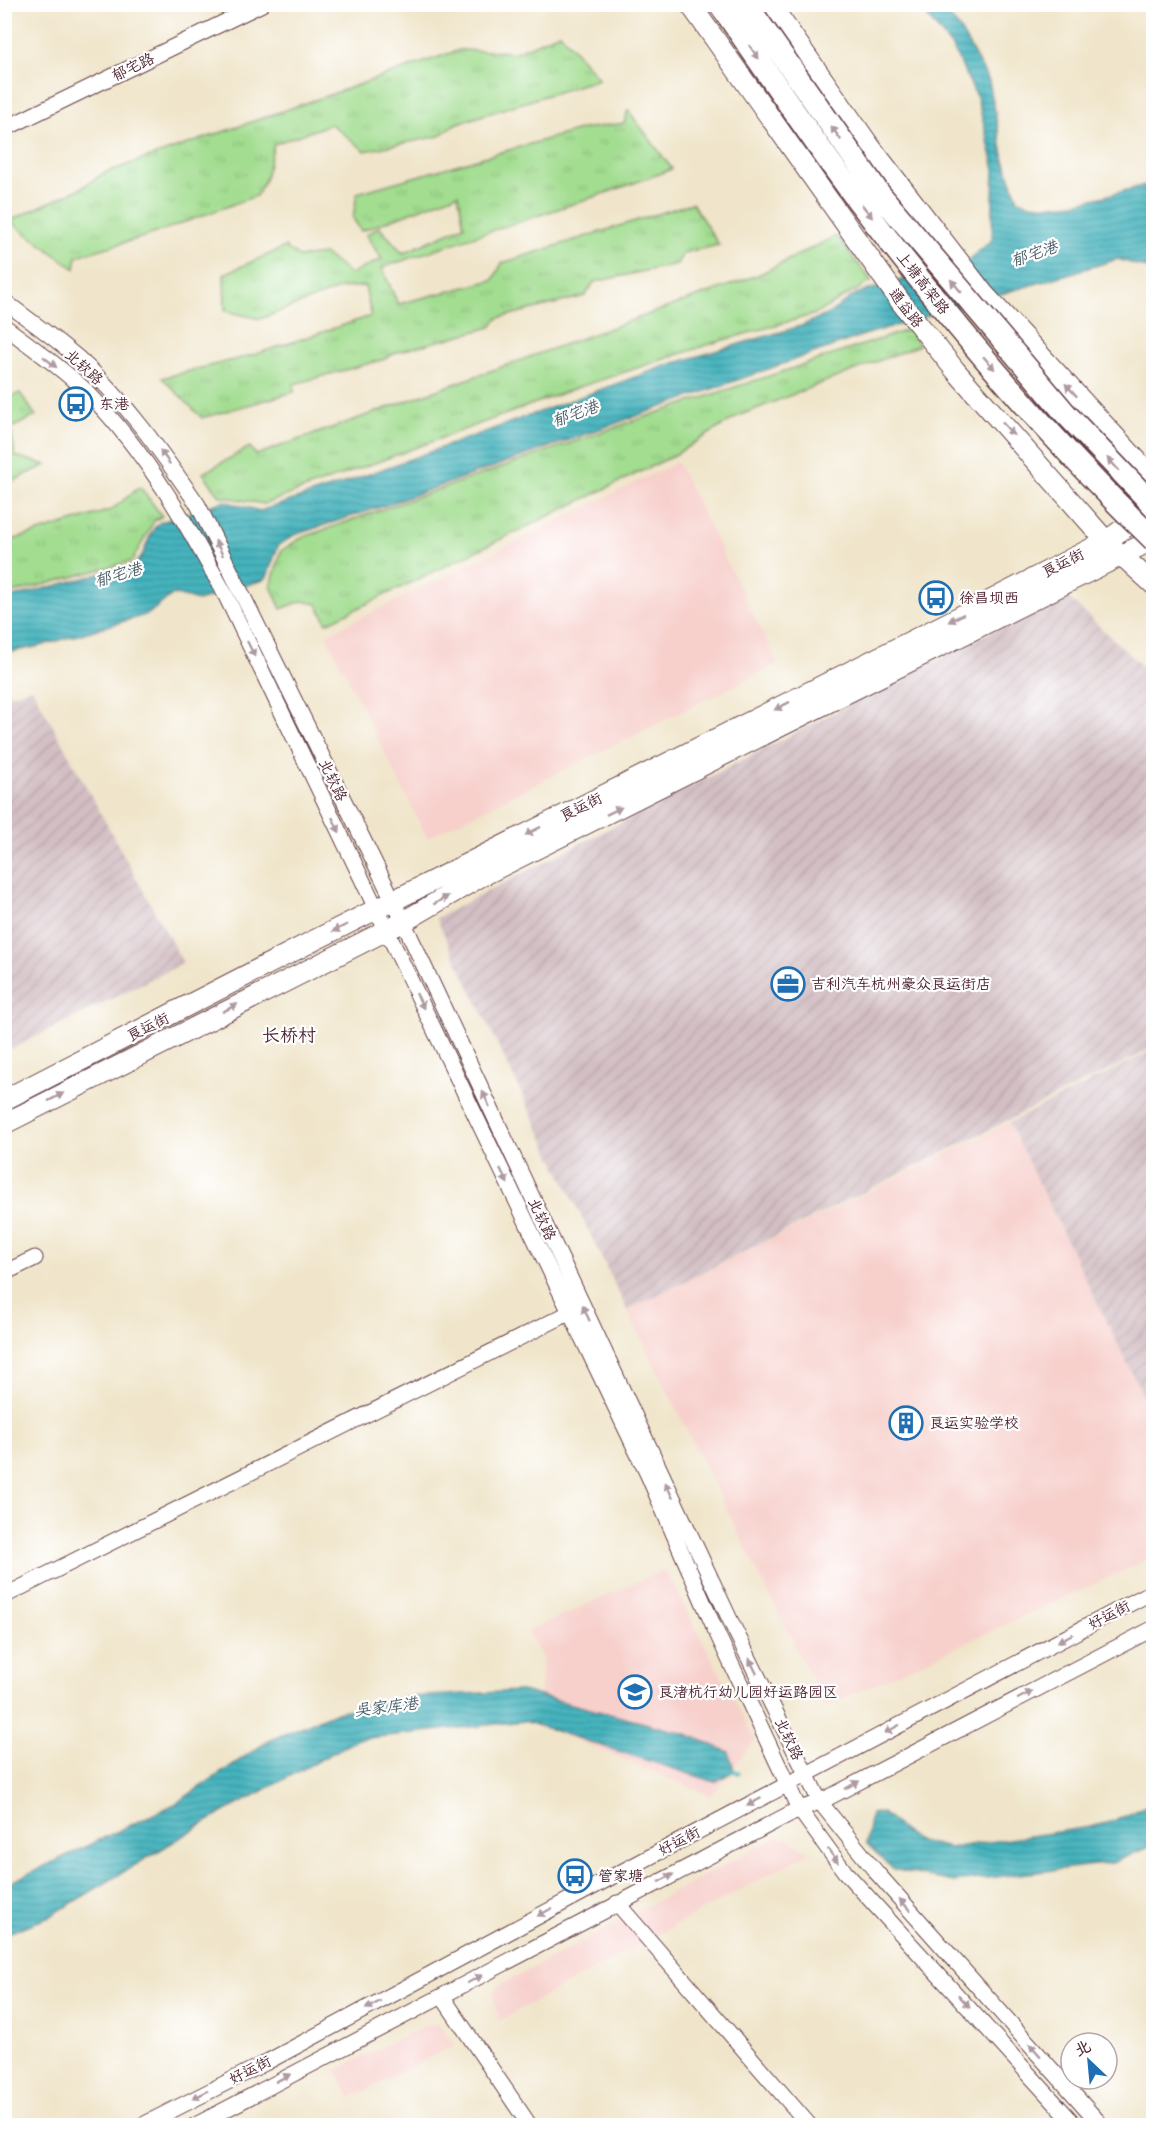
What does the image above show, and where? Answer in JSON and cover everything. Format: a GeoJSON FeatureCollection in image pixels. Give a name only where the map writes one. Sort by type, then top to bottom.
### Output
{"type":"FeatureCollection","features":[{"type":"Feature","properties":{"kind":"highway","name":"上塘高架路"},"geometry":{"type":"LineString","coordinates":[[720,4],[855,196],[950,317],[1040,422],[1154,540]]}},
{"type":"Feature","properties":{"kind":"highway","name":"上塘高架路"},"geometry":{"type":"LineString","coordinates":[[746,4],[878,192],[1065,413],[1154,507]]}},
{"type":"Feature","properties":{"kind":"main road","name":"通益路"},"geometry":{"type":"LineString","coordinates":[[690,4],[866,254],[955,370],[1106,541],[1154,585]]}},
{"type":"Feature","properties":{"kind":"main road"},"geometry":{"type":"LineString","coordinates":[[770,4],[869,145],[984,294],[1152,476]]}},
{"type":"Feature","properties":{"kind":"main road","name":"良运街"},"geometry":{"type":"LineString","coordinates":[[4,1100],[1106,541],[1154,507]]}},
{"type":"Feature","properties":{"kind":"main road","name":"良运街"},"geometry":{"type":"LineString","coordinates":[[4,1124],[394,925],[478,879],[1154,540]]}},
{"type":"Feature","properties":{"kind":"street","name":"郁宅路"},"geometry":{"type":"LineString","coordinates":[[4,129],[262,4]]}},
{"type":"Feature","properties":{"kind":"street","name":"北软路"},"geometry":{"type":"LineString","coordinates":[[4,301],[77,358],[122,402],[160,450],[198,505],[233,593],[820,1802],[877,1873],[1102,2126]]}},
{"type":"Feature","properties":{"kind":"street","name":"北软路"},"geometry":{"type":"LineString","coordinates":[[4,326],[89,394],[131,441],[233,593]]}},
{"type":"Feature","properties":{"kind":"street","name":"北软路"},"geometry":{"type":"LineString","coordinates":[[394,925],[569,1313],[648,1475],[714,1626],[799,1809],[845,1872],[1076,2126]]}},
{"type":"Feature","properties":{"kind":"street"},"geometry":{"type":"LineString","coordinates":[[4,1273],[35,1258]]}},
{"type":"Feature","properties":{"kind":"street"},"geometry":{"type":"LineString","coordinates":[[4,1596],[569,1313]]}},
{"type":"Feature","properties":{"kind":"street","name":"好运街"},"geometry":{"type":"LineString","coordinates":[[141,2126],[1154,1591]]}},
{"type":"Feature","properties":{"kind":"street","name":"好运街"},"geometry":{"type":"LineString","coordinates":[[194,2126],[799,1809],[820,1802],[1154,1628]]}},
{"type":"Feature","properties":{"kind":"street"},"geometry":{"type":"LineString","coordinates":[[617,1904],[810,2126]]}},
{"type":"Feature","properties":{"kind":"street"},"geometry":{"type":"LineString","coordinates":[[441,1996],[530,2126]]}},
{"type":"Feature","properties":{"kind":"shaded area"},"geometry":{"type":"Polygon","coordinates":[[[677,462],[778,664],[427,838],[326,635],[677,462]]]}},
{"type":"Feature","properties":{"kind":"shaded area"},"geometry":{"type":"Polygon","coordinates":[[[1064,594],[1153,676],[1153,1048],[627,1310],[436,918],[1064,594]]]}},
{"type":"Feature","properties":{"kind":"shaded area"},"geometry":{"type":"Polygon","coordinates":[[[32,688],[183,963],[5,1052],[5,696],[32,688]]]}},
{"type":"Feature","properties":{"kind":"shaded area"},"geometry":{"type":"Polygon","coordinates":[[[1153,1050],[1153,1416],[1009,1123],[1153,1050]]]}},
{"type":"Feature","properties":{"kind":"shaded area","name":"良运实验学校"},"geometry":{"type":"Polygon","coordinates":[[[1009,1123],[1153,1416],[1153,1557],[825,1707],[627,1310],[1009,1123]]]}},
{"type":"Feature","properties":{"kind":"shaded area","name":"良渚杭行幼儿园好运路园区"},"geometry":{"type":"Polygon","coordinates":[[[665,1569],[755,1740],[711,1796],[540,1725],[542,1659],[528,1631],[665,1569]]]}},
{"type":"Feature","properties":{"kind":"shaded area"},"geometry":{"type":"Polygon","coordinates":[[[776,1837],[787,1838],[810,1852],[499,2021],[493,1995],[497,1987],[776,1837]]]}},
{"type":"Feature","properties":{"kind":"shaded area"},"geometry":{"type":"Polygon","coordinates":[[[437,2024],[455,2045],[351,2098],[336,2070],[424,2026],[437,2024]]]}},
{"type":"Feature","properties":{"kind":"green space"},"geometry":{"type":"Polygon","coordinates":[[[560,33],[599,79],[455,124],[439,136],[365,151],[331,124],[274,144],[265,180],[256,196],[147,236],[77,256],[75,269],[9,221],[81,188],[104,173],[459,50],[516,52],[560,33]]]}},
{"type":"Feature","properties":{"kind":"green space"},"geometry":{"type":"Polygon","coordinates":[[[628,110],[672,169],[382,268],[398,304],[493,280],[502,263],[692,203],[719,245],[683,253],[677,264],[594,282],[585,296],[498,318],[491,327],[397,352],[385,359],[294,384],[294,392],[202,418],[162,378],[253,355],[371,316],[365,286],[341,288],[260,319],[225,311],[224,274],[285,247],[299,257],[324,254],[351,274],[382,259],[366,235],[379,227],[403,253],[464,226],[458,194],[361,231],[353,218],[357,193],[583,129],[624,123],[628,110]]]}},
{"type":"Feature","properties":{"kind":"green space"},"geometry":{"type":"Polygon","coordinates":[[[836,236],[872,281],[815,314],[713,343],[576,388],[264,504],[220,496],[203,473],[250,447],[256,455],[758,275],[836,236]]]}},
{"type":"Feature","properties":{"kind":"green space"},"geometry":{"type":"Polygon","coordinates":[[[911,329],[919,345],[738,416],[673,456],[327,623],[317,604],[302,601],[281,609],[271,586],[281,551],[301,538],[636,420],[911,329]]]}},
{"type":"Feature","properties":{"kind":"green space"},"geometry":{"type":"Polygon","coordinates":[[[20,393],[36,416],[11,428],[15,456],[46,465],[5,485],[5,399],[20,393]]]}},
{"type":"Feature","properties":{"kind":"green space"},"geometry":{"type":"Polygon","coordinates":[[[140,487],[162,516],[154,521],[132,561],[5,595],[5,542],[111,510],[140,487]]]}},
{"type":"Feature","properties":{"kind":"water","name":"郁宅港"},"geometry":{"type":"Polygon","coordinates":[[[918,5],[939,5],[959,28],[989,81],[1004,160],[1018,200],[1033,204],[1067,204],[1153,183],[1153,270],[1118,259],[864,335],[386,505],[294,535],[278,546],[267,577],[263,580],[198,601],[173,594],[148,614],[40,646],[5,653],[5,599],[134,565],[159,523],[224,501],[260,511],[339,485],[668,365],[801,326],[828,314],[856,294],[970,259],[992,240],[994,165],[977,97],[952,47],[918,5]]]}},
{"type":"Feature","properties":{"kind":"water"},"geometry":{"type":"Polygon","coordinates":[[[521,1691],[686,1734],[729,1752],[734,1771],[715,1782],[524,1721],[358,1739],[213,1818],[47,1918],[5,1934],[5,1885],[175,1804],[268,1741],[337,1712],[407,1697],[521,1691]]]}},
{"type":"Feature","properties":{"kind":"water"},"geometry":{"type":"Polygon","coordinates":[[[1153,1803],[1153,1845],[1112,1863],[953,1882],[893,1869],[866,1843],[871,1814],[882,1812],[904,1832],[919,1841],[949,1848],[1091,1827],[1117,1820],[1153,1803]]]}},
{"type":"Feature","properties":{"kind":"waterway","name":"吴家库港"},"geometry":{"type":"LineString","coordinates":[[730,1769],[739,1773]]}},
{"type":"Feature","properties":{"kind":"place","name":"东港"},"geometry":{"type":"Point","coordinates":[76,404]}},
{"type":"Feature","properties":{"kind":"place","name":"徐昌坝西"},"geometry":{"type":"Point","coordinates":[936,598]}},
{"type":"Feature","properties":{"kind":"place","name":"吉利汽车杭州豪众良运街店"},"geometry":{"type":"Point","coordinates":[788,984]}},
{"type":"Feature","properties":{"kind":"place","name":"良运实验学校"},"geometry":{"type":"Point","coordinates":[906,1423]}},
{"type":"Feature","properties":{"kind":"place","name":"良渚杭行幼儿园好运路园区"},"geometry":{"type":"Point","coordinates":[635,1692]}},
{"type":"Feature","properties":{"kind":"place","name":"管家塘"},"geometry":{"type":"Point","coordinates":[575,1876]}},
{"type":"Feature","properties":{"kind":"district","name":"长桥村"},"geometry":{"type":"Point","coordinates":[289,1035]}}]}
